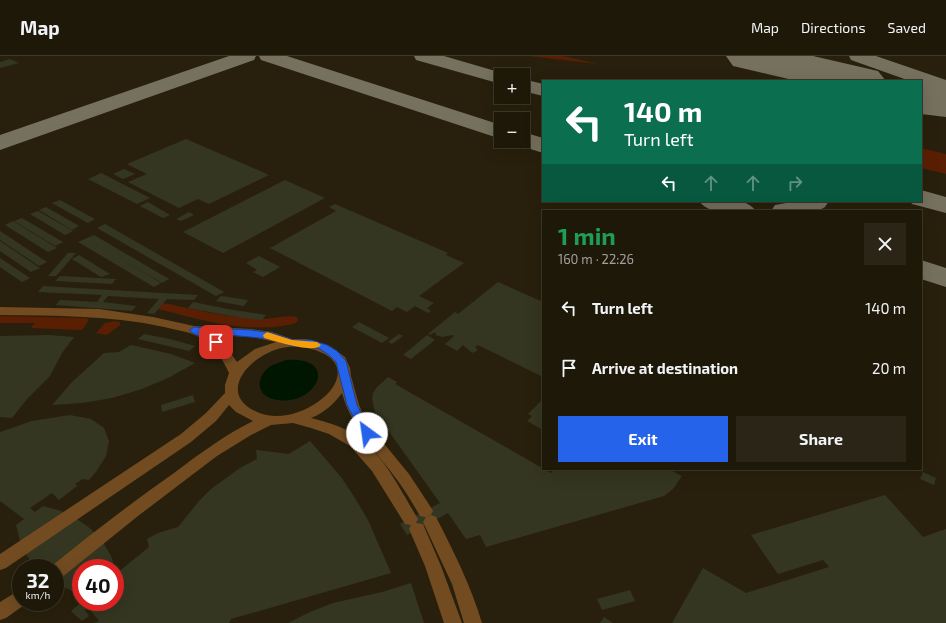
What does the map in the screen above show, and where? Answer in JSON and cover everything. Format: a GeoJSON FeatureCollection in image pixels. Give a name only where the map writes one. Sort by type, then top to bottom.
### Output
{"type":"FeatureCollection","features":[{"type":"Feature","properties":{"kind":"street"},"geometry":{"type":"LineString","coordinates":[[0,311],[99,313],[153,320],[194,330],[251,333],[272,336],[292,343]]}},
{"type":"Feature","properties":{"kind":"street"},"geometry":{"type":"LineString","coordinates":[[194,330],[216,342],[231,361],[235,372]]}},
{"type":"Feature","properties":{"kind":"street"},"geometry":{"type":"LineString","coordinates":[[270,420],[251,415],[241,410],[234,402],[230,394],[231,383],[235,372],[246,361],[259,352],[281,344],[311,344],[324,347],[334,353],[341,361],[352,405],[358,419],[367,433],[404,478],[421,520],[433,566],[453,623]]}},
{"type":"Feature","properties":{"kind":"street"},"geometry":{"type":"LineString","coordinates":[[64,566],[134,509],[227,442],[270,420],[294,418],[319,409],[337,393],[342,384],[344,375]]}},
{"type":"Feature","properties":{"kind":"street"},"geometry":{"type":"LineString","coordinates":[[0,563],[186,438],[211,417],[230,394]]}},
{"type":"Feature","properties":{"kind":"street"},"geometry":{"type":"LineString","coordinates":[[294,418],[340,433],[355,442],[365,453],[390,485],[421,520],[450,560],[473,623]]}},
{"type":"Feature","properties":{"kind":"street"},"geometry":{"type":"LineString","coordinates":[[444,595],[462,590]]}},
{"type":"Feature","properties":{"kind":"street"},"geometry":{"type":"LineString","coordinates":[[0,612],[12,603]]}},
{"type":"Feature","properties":{"kind":"shaded area"},"geometry":{"type":"Polygon","coordinates":[[[529,56],[563,56],[598,64],[529,56]]]}},
{"type":"Feature","properties":{"kind":"shaded area"},"geometry":{"type":"Polygon","coordinates":[[[922,148],[946,154],[946,174],[922,168],[922,148]]]}},
{"type":"Feature","properties":{"kind":"shaded area"},"geometry":{"type":"Polygon","coordinates":[[[163,303],[245,318],[262,319],[293,316],[297,317],[298,321],[290,325],[265,327],[219,324],[158,309],[163,303]]]}},
{"type":"Feature","properties":{"kind":"shaded area"},"geometry":{"type":"Polygon","coordinates":[[[0,316],[86,318],[89,320],[82,330],[31,328],[35,323],[0,323],[0,316]]]}},
{"type":"Feature","properties":{"kind":"shaded area"},"geometry":{"type":"Polygon","coordinates":[[[115,321],[120,322],[120,325],[107,335],[96,333],[105,323],[115,321]]]}},
{"type":"Feature","properties":{"kind":"shaded area"},"geometry":{"type":"Polygon","coordinates":[[[286,360],[304,361],[314,366],[318,373],[317,382],[311,390],[301,397],[288,400],[273,399],[268,397],[261,390],[261,377],[269,367],[286,360]]]}},
{"type":"Feature","properties":{"kind":"building"},"geometry":{"type":"Polygon","coordinates":[[[10,59],[19,63],[0,68],[0,62],[10,59]]]}},
{"type":"Feature","properties":{"kind":"building"},"geometry":{"type":"Polygon","coordinates":[[[186,139],[269,175],[209,204],[198,199],[179,208],[128,182],[147,174],[127,164],[186,139]]]}},
{"type":"Feature","properties":{"kind":"building"},"geometry":{"type":"Polygon","coordinates":[[[124,169],[135,174],[123,179],[113,174],[124,169]]]}},
{"type":"Feature","properties":{"kind":"building"},"geometry":{"type":"Polygon","coordinates":[[[101,173],[150,198],[137,204],[88,179],[101,173]]]}},
{"type":"Feature","properties":{"kind":"building"},"geometry":{"type":"Polygon","coordinates":[[[285,180],[325,198],[223,253],[183,232],[285,180]]]}},
{"type":"Feature","properties":{"kind":"building"},"geometry":{"type":"Polygon","coordinates":[[[60,200],[95,219],[88,223],[52,203],[60,200]]]}},
{"type":"Feature","properties":{"kind":"building"},"geometry":{"type":"Polygon","coordinates":[[[148,202],[170,215],[163,218],[140,206],[148,202]]]}},
{"type":"Feature","properties":{"kind":"building"},"geometry":{"type":"Polygon","coordinates":[[[335,204],[448,253],[446,255],[464,263],[419,296],[434,303],[427,308],[431,311],[428,313],[415,306],[407,312],[397,307],[392,311],[270,248],[336,211],[329,207],[335,204]]]}},
{"type":"Feature","properties":{"kind":"building"},"geometry":{"type":"Polygon","coordinates":[[[46,207],[79,226],[72,230],[39,210],[46,207]]]}},
{"type":"Feature","properties":{"kind":"building"},"geometry":{"type":"Polygon","coordinates":[[[38,211],[73,231],[65,235],[30,214],[38,211]]]}},
{"type":"Feature","properties":{"kind":"building"},"geometry":{"type":"Polygon","coordinates":[[[189,212],[194,215],[181,221],[176,219],[189,212]]]}},
{"type":"Feature","properties":{"kind":"building"},"geometry":{"type":"Polygon","coordinates":[[[22,218],[63,242],[55,246],[14,221],[22,218]]]}},
{"type":"Feature","properties":{"kind":"building"},"geometry":{"type":"Polygon","coordinates":[[[13,221],[57,248],[48,252],[5,225],[13,221]]]}},
{"type":"Feature","properties":{"kind":"building"},"geometry":{"type":"Polygon","coordinates":[[[105,224],[224,292],[216,296],[97,228],[105,224]]]}},
{"type":"Feature","properties":{"kind":"building"},"geometry":{"type":"Polygon","coordinates":[[[0,231],[47,262],[39,266],[0,240],[0,231]]]}},
{"type":"Feature","properties":{"kind":"building"},"geometry":{"type":"Polygon","coordinates":[[[94,235],[169,279],[162,283],[116,256],[161,283],[154,287],[78,242],[94,235]]]}},
{"type":"Feature","properties":{"kind":"building"},"geometry":{"type":"Polygon","coordinates":[[[0,241],[40,268],[31,272],[0,251],[0,241]]]}},
{"type":"Feature","properties":{"kind":"building"},"geometry":{"type":"Polygon","coordinates":[[[68,253],[76,253],[56,276],[48,276],[68,253]]]}},
{"type":"Feature","properties":{"kind":"building"},"geometry":{"type":"Polygon","coordinates":[[[79,255],[110,274],[101,277],[72,259],[79,255]]]}},
{"type":"Feature","properties":{"kind":"building"},"geometry":{"type":"Polygon","coordinates":[[[259,256],[280,267],[263,277],[253,272],[257,270],[246,263],[259,256]]]}},
{"type":"Feature","properties":{"kind":"building"},"geometry":{"type":"Polygon","coordinates":[[[0,258],[30,278],[22,282],[0,267],[0,258]]]}},
{"type":"Feature","properties":{"kind":"building"},"geometry":{"type":"Polygon","coordinates":[[[60,276],[116,279],[112,284],[55,281],[60,276]]]}},
{"type":"Feature","properties":{"kind":"building"},"geometry":{"type":"Polygon","coordinates":[[[498,282],[542,302],[542,377],[478,345],[475,347],[478,350],[472,353],[463,345],[457,351],[445,344],[454,336],[453,335],[442,337],[436,335],[435,332],[430,335],[428,334],[455,312],[458,314],[498,282]]]}},
{"type":"Feature","properties":{"kind":"building"},"geometry":{"type":"Polygon","coordinates":[[[43,286],[198,295],[194,300],[167,299],[154,314],[147,313],[159,299],[108,296],[103,302],[136,306],[132,311],[56,305],[60,300],[97,302],[102,295],[38,292],[43,286]]]}},
{"type":"Feature","properties":{"kind":"building"},"geometry":{"type":"Polygon","coordinates":[[[221,296],[248,300],[244,306],[216,301],[221,296]]]}},
{"type":"Feature","properties":{"kind":"building"},"geometry":{"type":"Polygon","coordinates":[[[193,302],[266,315],[262,320],[242,318],[188,308],[193,302]]]}},
{"type":"Feature","properties":{"kind":"building"},"geometry":{"type":"Polygon","coordinates":[[[359,322],[389,338],[382,343],[352,327],[359,322]]]}},
{"type":"Feature","properties":{"kind":"building"},"geometry":{"type":"Polygon","coordinates":[[[144,334],[195,346],[189,351],[138,339],[144,334]]]}},
{"type":"Feature","properties":{"kind":"building"},"geometry":{"type":"Polygon","coordinates":[[[399,334],[403,336],[392,344],[388,342],[399,334]]]}},
{"type":"Feature","properties":{"kind":"building"},"geometry":{"type":"Polygon","coordinates":[[[48,335],[74,337],[62,353],[50,376],[27,399],[12,418],[0,417],[0,336],[48,335]]]}},
{"type":"Feature","properties":{"kind":"building"},"geometry":{"type":"Polygon","coordinates":[[[427,335],[435,340],[411,359],[403,355],[427,335]]]}},
{"type":"Feature","properties":{"kind":"building"},"geometry":{"type":"Polygon","coordinates":[[[131,345],[171,354],[195,363],[170,377],[142,389],[112,398],[82,403],[52,405],[72,382],[104,353],[119,352],[131,345]]]}},
{"type":"Feature","properties":{"kind":"building"},"geometry":{"type":"Polygon","coordinates":[[[388,377],[397,382],[395,384],[542,468],[542,470],[551,473],[554,470],[670,470],[682,476],[673,489],[664,496],[486,547],[480,535],[466,539],[448,513],[407,535],[400,524],[440,503],[375,412],[372,399],[373,393],[388,377]]]}},
{"type":"Feature","properties":{"kind":"building"},"geometry":{"type":"Polygon","coordinates":[[[193,395],[195,402],[162,412],[161,405],[193,395]]]}},
{"type":"Feature","properties":{"kind":"building"},"geometry":{"type":"Polygon","coordinates":[[[542,400],[542,429],[527,421],[532,416],[528,414],[542,400]]]}},
{"type":"Feature","properties":{"kind":"building"},"geometry":{"type":"Polygon","coordinates":[[[70,415],[91,419],[104,428],[109,441],[106,456],[89,480],[83,479],[75,484],[77,486],[59,500],[52,493],[30,508],[35,512],[43,506],[61,511],[77,519],[91,529],[102,541],[111,556],[112,559],[72,559],[72,591],[64,587],[64,559],[30,559],[20,541],[16,525],[24,519],[0,501],[0,432],[32,421],[70,415]]]}},
{"type":"Feature","properties":{"kind":"building"},"geometry":{"type":"Polygon","coordinates":[[[310,441],[341,477],[368,520],[391,573],[231,619],[229,623],[94,623],[99,621],[91,611],[124,611],[124,567],[149,547],[147,539],[158,533],[178,527],[211,489],[240,468],[257,459],[256,450],[289,454],[310,441]]]}},
{"type":"Feature","properties":{"kind":"building"},"geometry":{"type":"Polygon","coordinates":[[[923,472],[936,478],[934,485],[920,479],[923,472]]]}},
{"type":"Feature","properties":{"kind":"building"},"geometry":{"type":"Polygon","coordinates":[[[885,495],[923,537],[946,529],[946,623],[672,623],[703,568],[746,593],[829,567],[823,560],[778,574],[751,535],[885,495]]]}},
{"type":"Feature","properties":{"kind":"building"},"geometry":{"type":"Polygon","coordinates":[[[411,583],[424,623],[288,623],[333,603],[382,592],[411,583]]]}},
{"type":"Feature","properties":{"kind":"building"},"geometry":{"type":"Polygon","coordinates":[[[630,590],[635,601],[602,610],[597,599],[630,590]]]}},
{"type":"Feature","properties":{"kind":"building"},"geometry":{"type":"Polygon","coordinates":[[[71,611],[86,611],[89,616],[82,621],[71,611]]]}},
{"type":"Feature","properties":{"kind":"building"},"geometry":{"type":"Polygon","coordinates":[[[604,617],[613,623],[600,623],[604,617]]]}},
{"type":"Feature","properties":{"kind":"taxiway"},"geometry":{"type":"LineString","coordinates":[[0,143],[247,56]]}},
{"type":"Feature","properties":{"kind":"taxiway"},"geometry":{"type":"LineString","coordinates":[[268,56],[494,130]]}},
{"type":"Feature","properties":{"kind":"taxiway"},"geometry":{"type":"LineString","coordinates":[[423,56],[494,76]]}},
{"type":"Feature","properties":{"kind":"taxiway"},"geometry":{"type":"LineString","coordinates":[[858,56],[946,87]]}},
{"type":"Feature","properties":{"kind":"taxiway"},"geometry":{"type":"LineString","coordinates":[[530,87],[542,90]]}},
{"type":"Feature","properties":{"kind":"taxiway"},"geometry":{"type":"LineString","coordinates":[[922,108],[946,111]]}},
{"type":"Feature","properties":{"kind":"taxiway"},"geometry":{"type":"LineString","coordinates":[[530,141],[542,146]]}},
{"type":"Feature","properties":{"kind":"taxiway"},"geometry":{"type":"LineString","coordinates":[[922,198],[946,205]]}},
{"type":"Feature","properties":{"kind":"taxiway"},"geometry":{"type":"LineString","coordinates":[[715,202],[739,210]]}},
{"type":"Feature","properties":{"kind":"taxiway"},"geometry":{"type":"LineString","coordinates":[[794,210],[802,209],[814,202]]}},
{"type":"Feature","properties":{"kind":"taxiway"},"geometry":{"type":"LineString","coordinates":[[922,269],[946,278]]}},
{"type":"Feature","properties":{"kind":"runway"},"geometry":{"type":"LineString","coordinates":[[749,56],[857,80]]}},
{"type":"Feature","properties":{"kind":"runway"},"geometry":{"type":"LineString","coordinates":[[922,94],[946,100]]}},
{"type":"Feature","properties":{"kind":"slow traffic"},"geometry":{"type":"LineString","coordinates":[[267,335],[292,343],[297,342],[317,345]]}},
{"type":"Feature","properties":{"kind":"route"},"geometry":{"type":"LineString","coordinates":[[216,342],[206,335],[194,330],[251,333],[272,336],[292,343],[297,342],[324,347],[334,353],[341,361],[352,405],[358,419],[367,433]]}}]}
